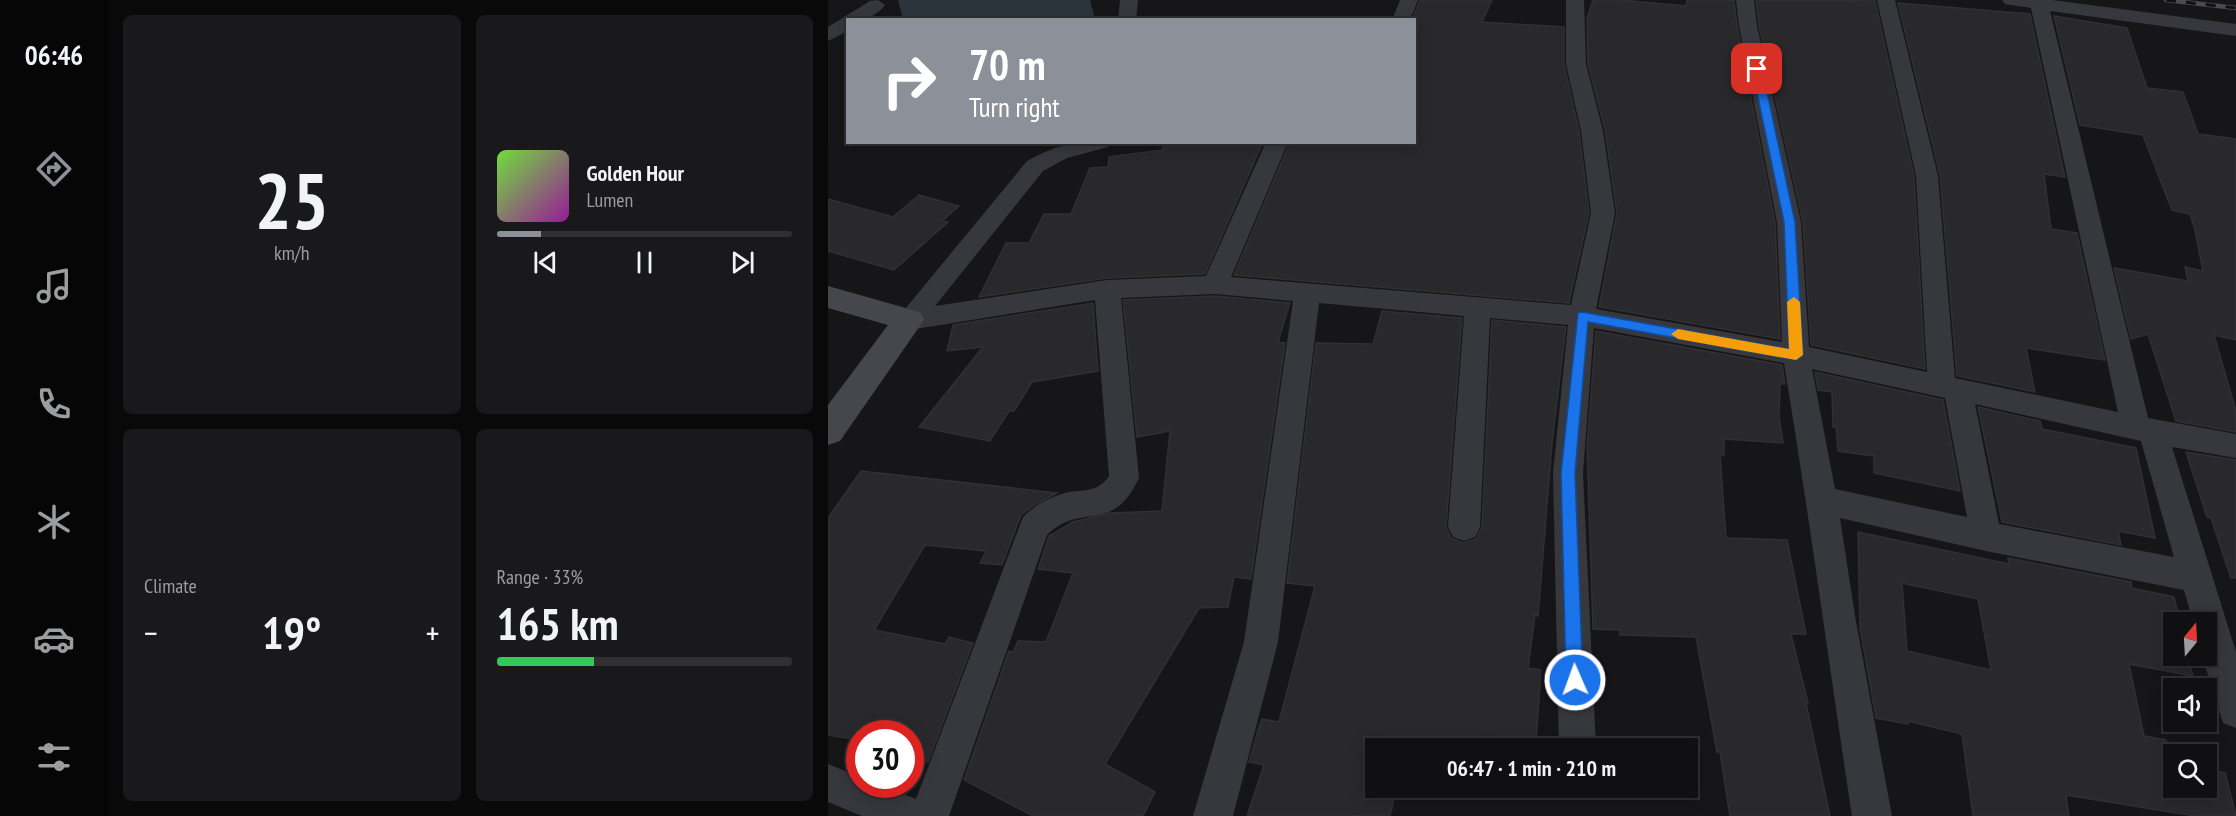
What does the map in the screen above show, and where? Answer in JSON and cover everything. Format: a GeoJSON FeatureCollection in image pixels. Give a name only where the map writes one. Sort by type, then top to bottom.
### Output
{"type":"FeatureCollection","features":[{"type":"Feature","properties":{"kind":"street"},"geometry":{"type":"LineString","coordinates":[[1127,18],[1129,0]]}},
{"type":"Feature","properties":{"kind":"street"},"geometry":{"type":"LineString","coordinates":[[1402,18],[1409,0]]}},
{"type":"Feature","properties":{"kind":"street"},"geometry":{"type":"LineString","coordinates":[[1575,0],[1576,64],[1592,131],[1603,213],[1582,316],[1568,473],[1577,738]]}},
{"type":"Feature","properties":{"kind":"street"},"geometry":{"type":"LineString","coordinates":[[1745,0],[1748,26],[1789,222],[1796,355],[1822,500],[1838,616],[1872,816]]}},
{"type":"Feature","properties":{"kind":"street"},"geometry":{"type":"LineString","coordinates":[[1886,0],[1927,176],[1950,388],[1986,536]]}},
{"type":"Feature","properties":{"kind":"street"},"geometry":{"type":"LineString","coordinates":[[2011,0],[2236,30]]}},
{"type":"Feature","properties":{"kind":"street"},"geometry":{"type":"LineString","coordinates":[[2039,4],[2144,429],[2197,577],[2236,710]]}},
{"type":"Feature","properties":{"kind":"street"},"geometry":{"type":"LineString","coordinates":[[856,18],[876,5]]}},
{"type":"Feature","properties":{"kind":"street"},"geometry":{"type":"LineString","coordinates":[[828,35],[846,24]]}},
{"type":"Feature","properties":{"kind":"street"},"geometry":{"type":"LineString","coordinates":[[828,431],[909,320],[1035,166],[1059,153],[1093,144]]}},
{"type":"Feature","properties":{"kind":"street"},"geometry":{"type":"LineString","coordinates":[[1215,285],[1276,144]]}},
{"type":"Feature","properties":{"kind":"street"},"geometry":{"type":"LineString","coordinates":[[828,297],[909,320],[1107,289],[1215,285],[1582,316],[1796,355],[2144,429],[2236,446]]}},
{"type":"Feature","properties":{"kind":"street"},"geometry":{"type":"LineString","coordinates":[[828,783],[906,814],[1034,527],[1058,510],[1101,503],[1118,491],[1124,478],[1107,289]]}},
{"type":"Feature","properties":{"kind":"street"},"geometry":{"type":"LineString","coordinates":[[1213,816],[1261,642],[1307,293]]}},
{"type":"Feature","properties":{"kind":"street"},"geometry":{"type":"LineString","coordinates":[[1464,527],[1478,308]]}},
{"type":"Feature","properties":{"kind":"street"},"geometry":{"type":"LineString","coordinates":[[1822,500],[1986,536],[2197,577]]}},
{"type":"Feature","properties":{"kind":"shaded area"},"geometry":{"type":"Polygon","coordinates":[[[898,0],[1090,0],[1095,18],[903,18],[898,0]]]}},
{"type":"Feature","properties":{"kind":"building"},"geometry":{"type":"Polygon","coordinates":[[[1420,0],[1492,0],[1482,22],[1564,27],[1564,64],[1579,131],[1589,213],[1569,303],[1234,275],[1289,144],[1416,144],[1416,18],[1414,15],[1420,0]]]}},
{"type":"Feature","properties":{"kind":"building"},"geometry":{"type":"Polygon","coordinates":[[[1593,0],[1621,0],[1686,6],[1687,0],[1734,0],[1775,222],[1780,339],[1599,307],[1617,213],[1605,130],[1588,64],[1587,18],[1593,0]]]}},
{"type":"Feature","properties":{"kind":"building"},"geometry":{"type":"Polygon","coordinates":[[[1756,0],[1875,1],[1914,176],[1925,369],[1811,345],[1803,222],[1759,26],[1756,0]]]}},
{"type":"Feature","properties":{"kind":"building"},"geometry":{"type":"Polygon","coordinates":[[[1898,3],[2030,14],[2065,177],[2044,174],[2051,229],[2077,233],[2105,360],[2026,348],[2035,392],[1957,376],[1940,175],[1898,3]]]}},
{"type":"Feature","properties":{"kind":"building"},"geometry":{"type":"Polygon","coordinates":[[[2054,16],[2127,28],[2147,88],[2183,92],[2198,134],[2236,139],[2236,340],[2214,335],[2236,411],[2236,432],[2176,421],[2148,334],[2131,339],[2114,268],[2188,281],[2185,267],[2203,271],[2195,230],[2190,214],[2172,210],[2143,135],[2080,125],[2054,16]]]}},
{"type":"Feature","properties":{"kind":"building"},"geometry":{"type":"Polygon","coordinates":[[[1262,144],[1205,274],[1107,278],[979,297],[1006,243],[1029,243],[1044,214],[1071,214],[1090,168],[1108,167],[1109,157],[1163,150],[1163,145],[1262,144]]]}},
{"type":"Feature","properties":{"kind":"building"},"geometry":{"type":"Polygon","coordinates":[[[919,195],[959,206],[942,221],[948,222],[894,270],[828,251],[828,199],[893,217],[919,195]]]}},
{"type":"Feature","properties":{"kind":"building"},"geometry":{"type":"Polygon","coordinates":[[[1215,296],[1290,303],[1278,342],[1285,343],[1251,579],[1234,577],[1228,607],[1199,608],[1105,764],[1155,792],[1143,816],[1033,816],[964,780],[1009,651],[1013,652],[1018,641],[1046,642],[1073,573],[1038,569],[1049,536],[1073,522],[1110,513],[1162,511],[1170,431],[1137,437],[1123,300],[1215,296]]]}},
{"type":"Feature","properties":{"kind":"building"},"geometry":{"type":"Polygon","coordinates":[[[1093,303],[1098,371],[1032,382],[1014,411],[1009,411],[990,441],[919,427],[983,347],[947,351],[953,325],[1093,303]]]}},
{"type":"Feature","properties":{"kind":"building"},"geometry":{"type":"Polygon","coordinates":[[[1382,311],[1462,318],[1446,527],[1451,538],[1463,543],[1476,539],[1482,527],[1492,320],[1566,327],[1552,443],[1538,616],[1535,615],[1528,668],[1541,670],[1536,738],[1487,736],[1487,738],[1365,738],[1365,798],[1394,798],[1390,816],[1247,816],[1264,765],[1249,762],[1258,730],[1262,719],[1279,722],[1315,586],[1287,583],[1316,343],[1373,344],[1382,311]]]}},
{"type":"Feature","properties":{"kind":"building"},"geometry":{"type":"Polygon","coordinates":[[[1596,331],[1782,365],[1785,384],[1780,384],[1779,416],[1783,443],[1724,439],[1724,455],[1720,455],[1726,538],[1787,540],[1806,634],[1791,634],[1808,703],[1806,703],[1830,816],[1730,816],[1720,752],[1717,752],[1696,637],[1620,635],[1620,630],[1593,629],[1587,447],[1596,331]]]}},
{"type":"Feature","properties":{"kind":"building"},"geometry":{"type":"Polygon","coordinates":[[[1815,372],[1943,400],[1960,491],[1874,473],[1874,456],[1838,451],[1836,427],[1833,427],[1832,392],[1818,390],[1815,372]]]}},
{"type":"Feature","properties":{"kind":"building"},"geometry":{"type":"Polygon","coordinates":[[[1978,407],[2040,421],[2042,429],[2136,448],[2155,538],[2118,531],[2121,545],[2002,522],[1978,407]]]}},
{"type":"Feature","properties":{"kind":"building"},"geometry":{"type":"Polygon","coordinates":[[[2186,452],[2236,460],[2236,578],[2231,578],[2211,518],[2207,517],[2186,452]]]}},
{"type":"Feature","properties":{"kind":"building"},"geometry":{"type":"Polygon","coordinates":[[[861,471],[1057,493],[1021,515],[1002,565],[980,563],[986,551],[925,545],[874,630],[945,644],[949,637],[973,643],[928,762],[924,760],[924,720],[846,720],[846,738],[828,735],[828,518],[861,471]]]}},
{"type":"Feature","properties":{"kind":"building"},"geometry":{"type":"Polygon","coordinates":[[[1858,532],[2009,564],[2008,558],[2131,582],[2132,588],[2174,597],[2178,612],[2163,612],[2163,666],[2190,666],[2193,676],[2129,664],[2144,736],[2166,740],[2168,744],[2163,744],[2163,798],[2217,798],[2217,771],[2225,773],[2236,816],[2195,816],[2066,795],[2069,816],[1973,816],[1962,734],[1908,721],[1908,724],[1876,718],[1860,628],[1858,532]],[[1902,583],[1907,651],[1991,670],[1978,599],[1902,583]]]}},
{"type":"Feature","properties":{"kind":"railway"},"geometry":{"type":"LineString","coordinates":[[2166,0],[2236,8]]}},
{"type":"Feature","properties":{"kind":"slow traffic"},"geometry":{"type":"LineString","coordinates":[[1678,334],[1796,355],[1794,302]]}},
{"type":"Feature","properties":{"kind":"route"},"geometry":{"type":"LineString","coordinates":[[1575,680],[1568,473],[1582,316],[1796,355],[1789,222],[1757,69]]}}]}
